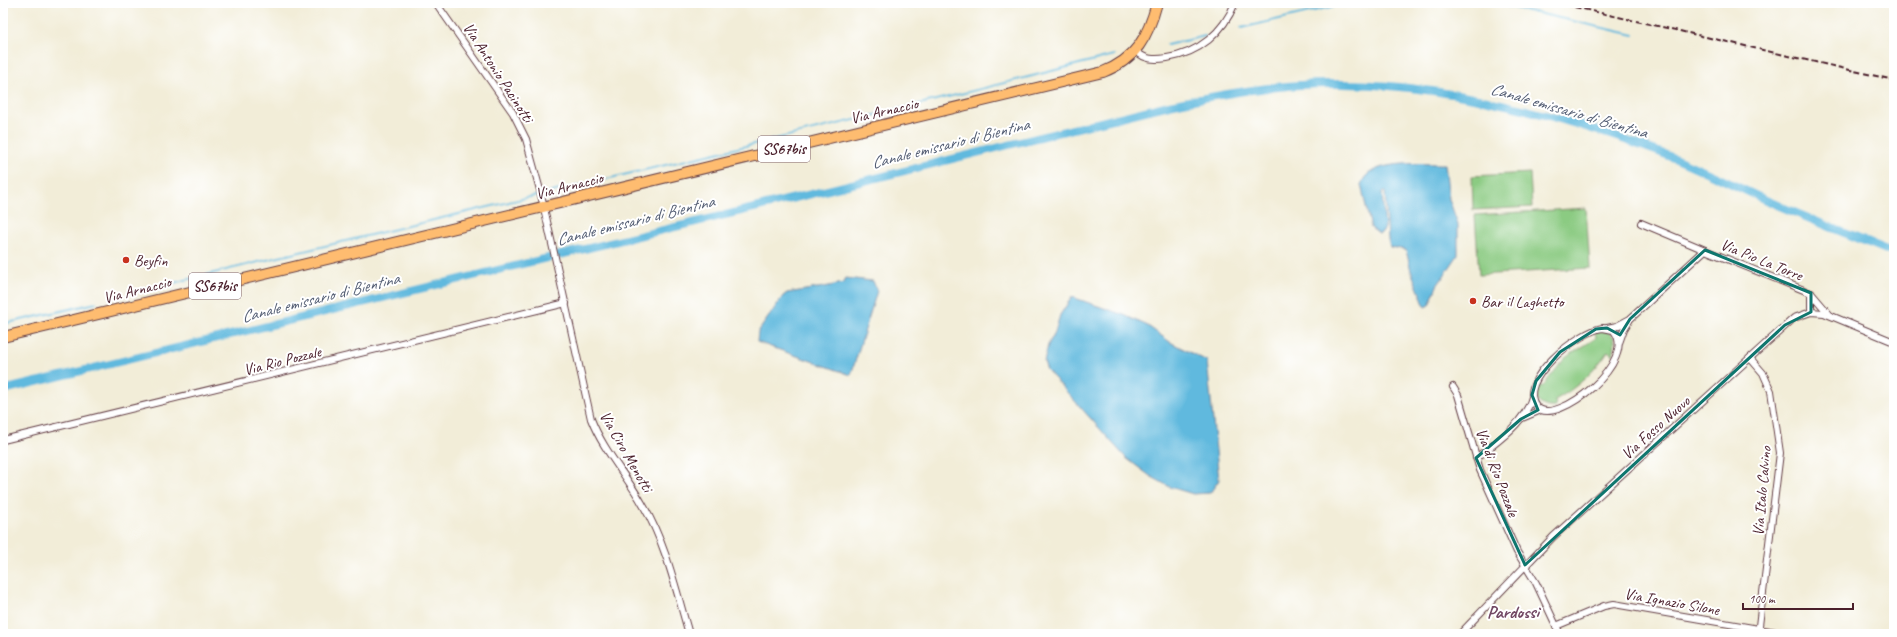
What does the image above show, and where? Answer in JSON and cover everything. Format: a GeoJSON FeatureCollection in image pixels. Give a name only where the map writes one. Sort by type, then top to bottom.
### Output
{"type":"FeatureCollection","features":[{"type":"Feature","properties":{"kind":"main road","name":"Via Arnaccio"},"geometry":{"type":"LineString","coordinates":[[3,337],[543,202],[1091,75],[1115,67],[1136,51],[1148,31],[1157,3]]}},
{"type":"Feature","properties":{"kind":"street","name":"Via Antonio Pacinotti"},"geometry":{"type":"LineString","coordinates":[[436,3],[518,122],[528,146],[543,202]]}},
{"type":"Feature","properties":{"kind":"street"},"geometry":{"type":"LineString","coordinates":[[1136,51],[1144,57],[1159,59],[1194,50],[1206,43],[1222,27],[1235,3]]}},
{"type":"Feature","properties":{"kind":"street","name":"Via Ciro Menotti"},"geometry":{"type":"LineString","coordinates":[[543,202],[591,419],[599,435],[654,524],[670,567],[689,634]]}},
{"type":"Feature","properties":{"kind":"street"},"geometry":{"type":"LineString","coordinates":[[1641,223],[1705,250]]}},
{"type":"Feature","properties":{"kind":"street","name":"Via Pio La Torre"},"geometry":{"type":"LineString","coordinates":[[1476,458],[1521,419],[1528,409],[1538,376],[1560,352],[1586,333],[1596,328],[1617,326],[1630,319],[1705,250],[1811,293],[1829,314]]}},
{"type":"Feature","properties":{"kind":"street"},"geometry":{"type":"LineString","coordinates":[[1811,293],[1811,312]]}},
{"type":"Feature","properties":{"kind":"street","name":"Via Rio Pozzale"},"geometry":{"type":"LineString","coordinates":[[3,440],[566,303]]}},
{"type":"Feature","properties":{"kind":"street","name":"Via Fosso Nuovo"},"geometry":{"type":"LineString","coordinates":[[1460,634],[1525,564],[1553,537],[1790,321],[1800,315],[1811,312],[1829,314],[1894,342]]}},
{"type":"Feature","properties":{"kind":"street","name":"Via Pio La Torre"},"geometry":{"type":"LineString","coordinates":[[1521,419],[1541,410],[1555,411],[1592,387],[1614,362],[1624,329],[1630,319]]}},
{"type":"Feature","properties":{"kind":"street"},"geometry":{"type":"LineString","coordinates":[[1607,328],[1615,333],[1619,344]]}},
{"type":"Feature","properties":{"kind":"street","name":"Via Italo Calvino"},"geometry":{"type":"LineString","coordinates":[[1750,358],[1763,372],[1771,391],[1780,452],[1759,631]]}},
{"type":"Feature","properties":{"kind":"street","name":"Via di Rio Pozzale"},"geometry":{"type":"LineString","coordinates":[[1453,387],[1458,395],[1476,458],[1509,536],[1536,583],[1560,634]]}},
{"type":"Feature","properties":{"kind":"street"},"geometry":{"type":"LineString","coordinates":[[1532,395],[1536,406],[1541,410]]}},
{"type":"Feature","properties":{"kind":"street","name":"Via Ignazio Silone"},"geometry":{"type":"LineString","coordinates":[[1556,626],[1604,606],[1614,604],[1759,631],[1787,634]]}},
{"type":"Feature","properties":{"kind":"highlighted area"},"geometry":{"type":"Polygon","coordinates":[[[1705,250],[1811,293],[1811,312],[1785,325],[1525,565],[1476,458],[1521,419],[1538,410],[1532,395],[1536,381],[1560,352],[1596,329],[1607,328],[1620,335],[1630,319],[1705,250]]]}},
{"type":"Feature","properties":{"kind":"green space"},"geometry":{"type":"Polygon","coordinates":[[[1530,173],[1532,207],[1473,210],[1472,176],[1530,173]]]}},
{"type":"Feature","properties":{"kind":"green space"},"geometry":{"type":"Polygon","coordinates":[[[1586,208],[1590,268],[1479,275],[1475,215],[1586,208]]]}},
{"type":"Feature","properties":{"kind":"green space"},"geometry":{"type":"Polygon","coordinates":[[[1595,331],[1611,333],[1615,344],[1613,355],[1608,351],[1597,366],[1585,378],[1571,390],[1555,400],[1556,407],[1541,404],[1536,398],[1535,393],[1538,383],[1542,387],[1565,358],[1596,338],[1595,331]]]}},
{"type":"Feature","properties":{"kind":"water"},"geometry":{"type":"Polygon","coordinates":[[[1407,164],[1445,164],[1449,199],[1458,224],[1458,255],[1437,286],[1429,305],[1425,307],[1411,271],[1406,250],[1390,247],[1388,240],[1385,192],[1382,192],[1385,227],[1383,232],[1379,234],[1371,228],[1361,185],[1366,177],[1373,171],[1383,167],[1407,164]]]}},
{"type":"Feature","properties":{"kind":"water"},"geometry":{"type":"Polygon","coordinates":[[[845,278],[873,281],[877,291],[851,375],[757,342],[758,332],[783,296],[787,293],[843,283],[845,278]]]}},
{"type":"Feature","properties":{"kind":"water"},"geometry":{"type":"Polygon","coordinates":[[[1072,297],[1124,315],[1148,326],[1170,342],[1207,361],[1219,480],[1210,493],[1193,494],[1170,487],[1150,476],[1126,458],[1047,370],[1044,362],[1048,345],[1055,332],[1060,315],[1072,297]]]}},
{"type":"Feature","properties":{"kind":"waterway"},"geometry":{"type":"LineString","coordinates":[[1241,28],[1348,3]]}},
{"type":"Feature","properties":{"kind":"waterway"},"geometry":{"type":"LineString","coordinates":[[1493,3],[1634,35]]}},
{"type":"Feature","properties":{"kind":"waterway"},"geometry":{"type":"LineString","coordinates":[[1167,45],[1205,36]]}},
{"type":"Feature","properties":{"kind":"waterway"},"geometry":{"type":"LineString","coordinates":[[165,285],[402,227],[759,143],[1114,55]]}},
{"type":"Feature","properties":{"kind":"waterway","name":"Canale emissario di Bientina"},"geometry":{"type":"LineString","coordinates":[[3,390],[828,190],[1169,105],[1229,94],[1311,84],[1372,85],[1414,88],[1455,94],[1496,102],[1578,124],[1670,156],[1783,208],[1894,253]]}},
{"type":"Feature","properties":{"kind":"waterway"},"geometry":{"type":"LineString","coordinates":[[3,324],[96,303]]}},
{"type":"Feature","properties":{"kind":"railway"},"geometry":{"type":"LineString","coordinates":[[1557,3],[1894,80]]}},
{"type":"Feature","properties":{"kind":"place","name":"Beyfin"},"geometry":{"type":"Point","coordinates":[126,260]}},
{"type":"Feature","properties":{"kind":"place","name":"Bar il Laghetto"},"geometry":{"type":"Point","coordinates":[1473,301]}},
{"type":"Feature","properties":{"kind":"district","name":"Pardossi"},"geometry":{"type":"Point","coordinates":[1513,612]}}]}
